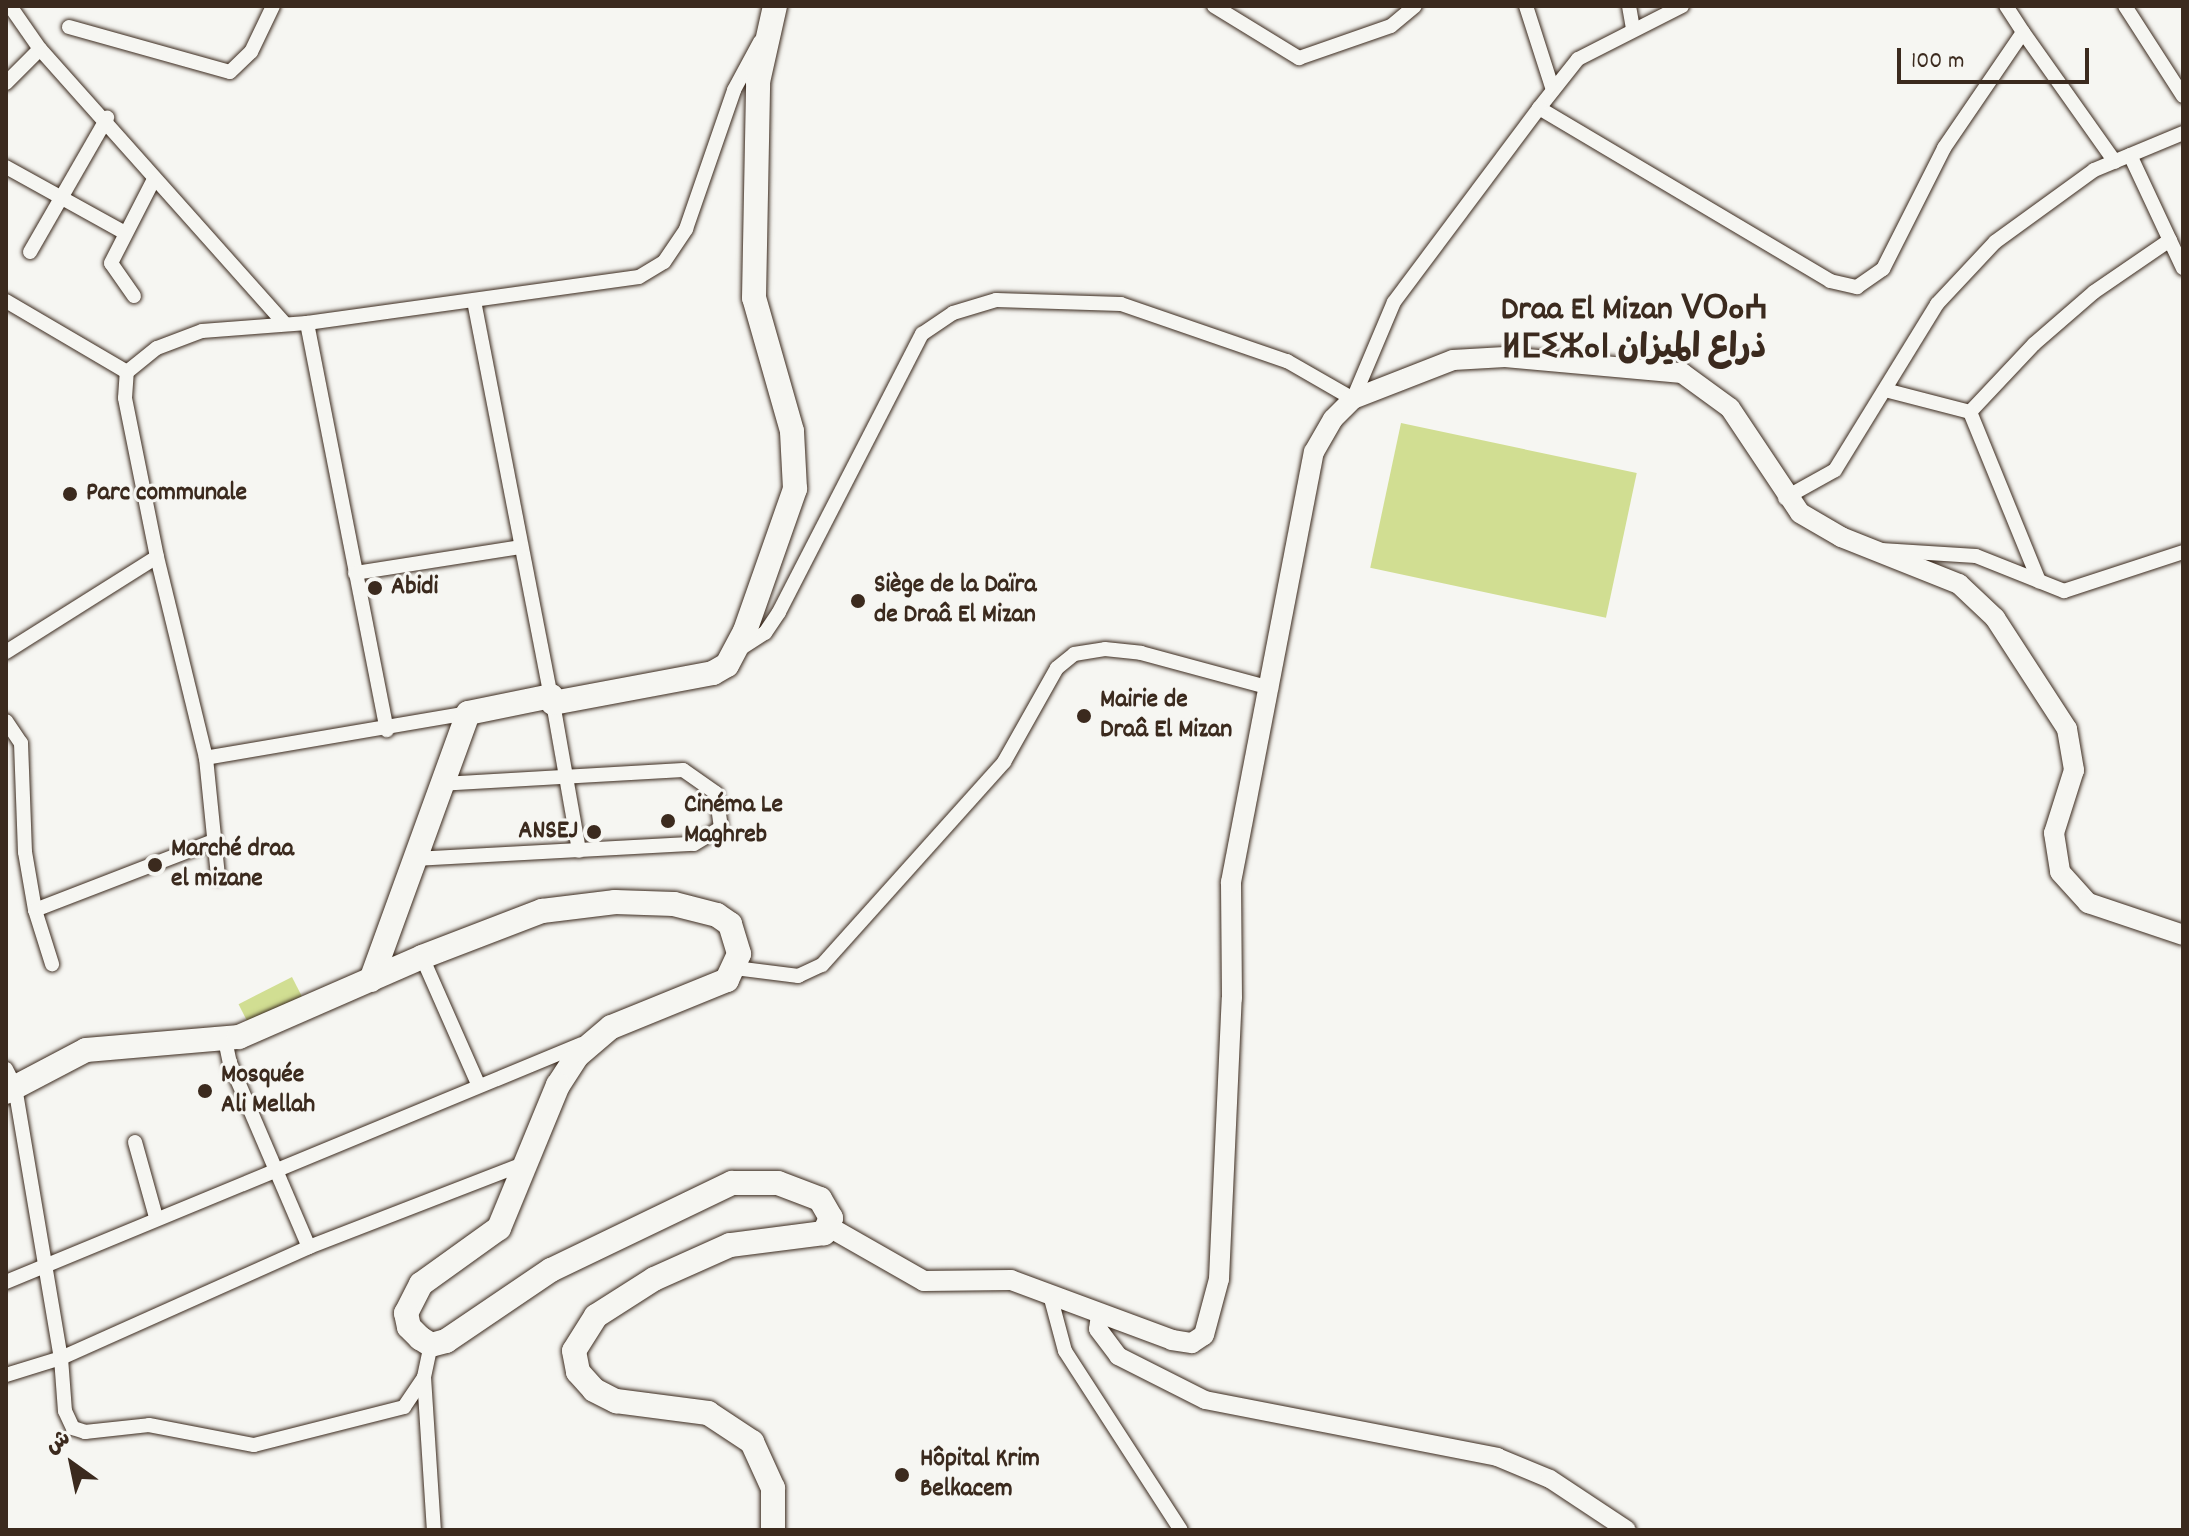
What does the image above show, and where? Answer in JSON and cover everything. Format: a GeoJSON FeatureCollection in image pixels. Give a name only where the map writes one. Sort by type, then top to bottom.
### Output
{"type":"FeatureCollection","features":[{"type":"Feature","properties":{"kind":"main road"},"geometry":{"type":"LineString","coordinates":[[371,980],[468,713],[713,673],[736,651],[795,489],[792,431],[754,298],[753,148],[758,82],[774,11]]}},
{"type":"Feature","properties":{"kind":"main road"},"geometry":{"type":"LineString","coordinates":[[9,1082],[86,1050],[225,1040],[422,957],[542,911],[615,902],[698,908],[730,924],[739,954],[735,968],[709,991],[634,1017],[594,1039],[558,1085],[499,1228],[411,1297],[409,1327],[431,1345],[446,1341],[551,1270],[732,1183],[778,1183],[820,1199],[831,1228],[924,1281],[1011,1280],[1100,1315],[1184,1342],[1199,1340],[1211,1321],[1219,1279],[1231,1014],[1231,882],[1271,688],[1314,452],[1328,426],[1353,399],[1453,360],[1505,357],[1682,373],[1730,408],[1785,498],[1818,526],[1959,584],[1995,618],[2053,704],[2073,752],[2074,770],[2054,833],[2055,857],[2068,885],[2088,903],[2183,935]]}},
{"type":"Feature","properties":{"kind":"main road"},"geometry":{"type":"LineString","coordinates":[[773,1530],[773,1488],[752,1442],[708,1413],[616,1401],[594,1390],[578,1372],[574,1351],[596,1316],[654,1279],[730,1245],[815,1238],[831,1228]]}},
{"type":"Feature","properties":{"kind":"street"},"geometry":{"type":"LineString","coordinates":[[10,6],[40,49],[107,118],[154,179],[285,324]]}},
{"type":"Feature","properties":{"kind":"street"},"geometry":{"type":"LineString","coordinates":[[69,27],[230,72],[251,52],[273,6]]}},
{"type":"Feature","properties":{"kind":"street"},"geometry":{"type":"LineString","coordinates":[[1214,6],[1299,58],[1391,26],[1415,6]]}},
{"type":"Feature","properties":{"kind":"street"},"geometry":{"type":"LineString","coordinates":[[1526,6],[1553,90]]}},
{"type":"Feature","properties":{"kind":"street"},"geometry":{"type":"LineString","coordinates":[[1629,6],[1633,29]]}},
{"type":"Feature","properties":{"kind":"street"},"geometry":{"type":"LineString","coordinates":[[736,651],[765,633],[779,612],[901,366],[922,334],[953,313],[996,300],[1121,304],[1287,361],[1353,399],[1394,302],[1578,59],[1682,6]]}},
{"type":"Feature","properties":{"kind":"street"},"geometry":{"type":"LineString","coordinates":[[2006,6],[2115,162]]}},
{"type":"Feature","properties":{"kind":"street"},"geometry":{"type":"LineString","coordinates":[[2125,6],[2183,96]]}},
{"type":"Feature","properties":{"kind":"street"},"geometry":{"type":"LineString","coordinates":[[218,877],[206,758],[157,557],[125,398],[127,372],[157,348],[202,331],[307,323],[639,277],[664,262],[686,229],[734,90],[774,11]]}},
{"type":"Feature","properties":{"kind":"street"},"geometry":{"type":"LineString","coordinates":[[1539,108],[1830,281],[1857,287],[1883,269],[1944,148],[2023,32]]}},
{"type":"Feature","properties":{"kind":"street"},"geometry":{"type":"LineString","coordinates":[[6,83],[40,49]]}},
{"type":"Feature","properties":{"kind":"street"},"geometry":{"type":"LineString","coordinates":[[30,252],[107,118]]}},
{"type":"Feature","properties":{"kind":"street"},"geometry":{"type":"LineString","coordinates":[[1785,498],[1835,470],[1937,304],[1995,242],[2094,170],[2183,133]]}},
{"type":"Feature","properties":{"kind":"street"},"geometry":{"type":"LineString","coordinates":[[2130,155],[2183,268]]}},
{"type":"Feature","properties":{"kind":"street"},"geometry":{"type":"LineString","coordinates":[[6,167],[125,233]]}},
{"type":"Feature","properties":{"kind":"street"},"geometry":{"type":"LineString","coordinates":[[134,296],[111,263],[154,179]]}},
{"type":"Feature","properties":{"kind":"street"},"geometry":{"type":"LineString","coordinates":[[1970,412],[2034,344],[2094,292],[2170,240]]}},
{"type":"Feature","properties":{"kind":"street"},"geometry":{"type":"LineString","coordinates":[[6,301],[127,372]]}},
{"type":"Feature","properties":{"kind":"street"},"geometry":{"type":"LineString","coordinates":[[474,301],[579,851]]}},
{"type":"Feature","properties":{"kind":"street"},"geometry":{"type":"LineString","coordinates":[[307,323],[387,730]]}},
{"type":"Feature","properties":{"kind":"street"},"geometry":{"type":"LineString","coordinates":[[1885,390],[1970,412]]}},
{"type":"Feature","properties":{"kind":"street"},"geometry":{"type":"LineString","coordinates":[[1970,412],[2039,581]]}},
{"type":"Feature","properties":{"kind":"street"},"geometry":{"type":"LineString","coordinates":[[355,573],[521,547]]}},
{"type":"Feature","properties":{"kind":"street"},"geometry":{"type":"LineString","coordinates":[[1875,550],[1976,556],[2064,591],[2183,552]]}},
{"type":"Feature","properties":{"kind":"street"},"geometry":{"type":"LineString","coordinates":[[6,652],[157,557]]}},
{"type":"Feature","properties":{"kind":"street"},"geometry":{"type":"LineString","coordinates":[[735,968],[798,976],[822,965],[1004,762],[1057,668],[1074,654],[1105,649],[1141,653],[1271,688]]}},
{"type":"Feature","properties":{"kind":"street"},"geometry":{"type":"LineString","coordinates":[[206,758],[387,730],[468,713]]}},
{"type":"Feature","properties":{"kind":"street"},"geometry":{"type":"LineString","coordinates":[[6,721],[21,743],[25,852],[35,910],[52,964]]}},
{"type":"Feature","properties":{"kind":"street"},"geometry":{"type":"LineString","coordinates":[[414,859],[694,844],[721,828],[716,793],[683,770],[567,780],[442,784]]}},
{"type":"Feature","properties":{"kind":"street"},"geometry":{"type":"LineString","coordinates":[[35,910],[214,841]]}},
{"type":"Feature","properties":{"kind":"street"},"geometry":{"type":"LineString","coordinates":[[422,957],[478,1084]]}},
{"type":"Feature","properties":{"kind":"street"},"geometry":{"type":"LineString","coordinates":[[6,1282],[156,1217],[594,1039]]}},
{"type":"Feature","properties":{"kind":"street"},"geometry":{"type":"LineString","coordinates":[[225,1040],[230,1063],[278,1168],[309,1247]]}},
{"type":"Feature","properties":{"kind":"street"},"geometry":{"type":"LineString","coordinates":[[9,1082],[61,1358],[66,1417],[79,1431],[149,1425],[238,1445],[404,1407],[424,1377]]}},
{"type":"Feature","properties":{"kind":"street"},"geometry":{"type":"LineString","coordinates":[[135,1142],[156,1217]]}},
{"type":"Feature","properties":{"kind":"street"},"geometry":{"type":"LineString","coordinates":[[6,1375],[61,1358],[309,1247],[526,1163]]}},
{"type":"Feature","properties":{"kind":"street"},"geometry":{"type":"LineString","coordinates":[[1050,1295],[1065,1351],[1181,1530]]}},
{"type":"Feature","properties":{"kind":"street"},"geometry":{"type":"LineString","coordinates":[[1100,1315],[1098,1329],[1118,1356],[1205,1400],[1497,1457],[1550,1479],[1627,1530]]}},
{"type":"Feature","properties":{"kind":"street"},"geometry":{"type":"LineString","coordinates":[[431,1345],[424,1377],[434,1530]]}},
{"type":"Feature","properties":{"kind":"green space"},"geometry":{"type":"Polygon","coordinates":[[[1401,423],[1637,473],[1606,618],[1370,568],[1401,423]]]}},
{"type":"Feature","properties":{"kind":"green space"},"geometry":{"type":"Polygon","coordinates":[[[292,977],[304,1001],[251,1028],[239,1004],[292,977]]]}},
{"type":"Feature","properties":{"kind":"place","name":"Parc communale"},"geometry":{"type":"Point","coordinates":[70,494]}},
{"type":"Feature","properties":{"kind":"place","name":"Abidi"},"geometry":{"type":"Point","coordinates":[375,588]}},
{"type":"Feature","properties":{"kind":"place","name":"Siège de la Daïra de Draâ El Mizan"},"geometry":{"type":"Point","coordinates":[858,601]}},
{"type":"Feature","properties":{"kind":"place","name":"Mairie de Draâ El Mizan"},"geometry":{"type":"Point","coordinates":[1084,716]}},
{"type":"Feature","properties":{"kind":"place","name":"Cinéma Le Maghreb"},"geometry":{"type":"Point","coordinates":[668,821]}},
{"type":"Feature","properties":{"kind":"place","name":"ANSEJ"},"geometry":{"type":"Point","coordinates":[594,832]}},
{"type":"Feature","properties":{"kind":"place","name":"Marché draa el mizane"},"geometry":{"type":"Point","coordinates":[155,865]}},
{"type":"Feature","properties":{"kind":"place","name":"Mosquée Ali Mellah"},"geometry":{"type":"Point","coordinates":[205,1091]}},
{"type":"Feature","properties":{"kind":"place","name":"Hôpital Krim Belkacem"},"geometry":{"type":"Point","coordinates":[902,1475]}},
{"type":"Feature","properties":{"kind":"district","name":"Draa El Mizan ⴸⵔⴰⵄ ⵍⵎⵉⵣⴰⵏ ذراع الميزان"},"geometry":{"type":"Point","coordinates":[1634,330]}}]}
